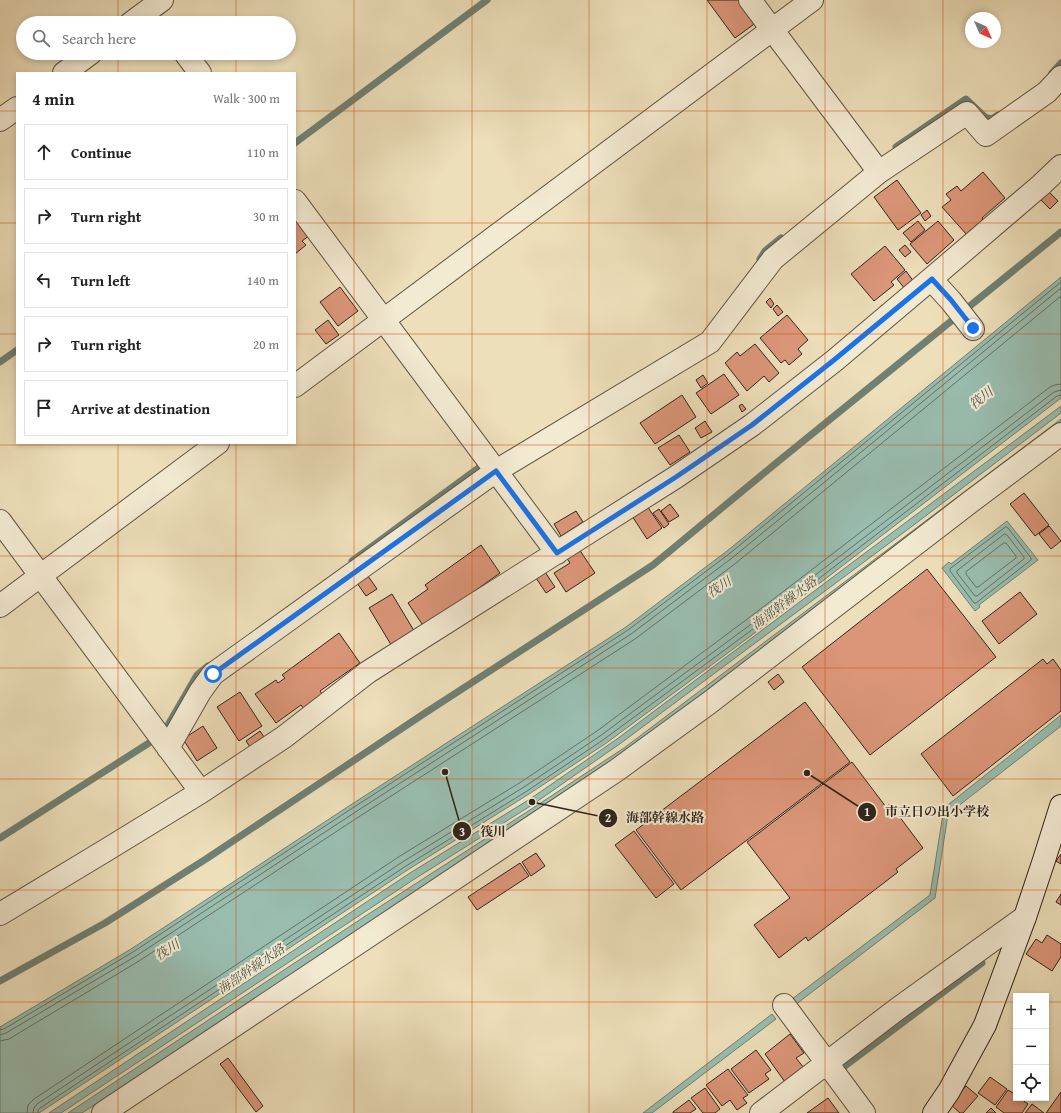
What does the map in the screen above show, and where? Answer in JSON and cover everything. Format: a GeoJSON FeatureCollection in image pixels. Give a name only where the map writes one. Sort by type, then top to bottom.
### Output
{"type":"FeatureCollection","features":[{"type":"Feature","properties":{"kind":"street"},"geometry":{"type":"LineString","coordinates":[[750,0],[879,172]]}},
{"type":"Feature","properties":{"kind":"street"},"geometry":{"type":"LineString","coordinates":[[296,385],[812,0]]}},
{"type":"Feature","properties":{"kind":"street"},"geometry":{"type":"LineString","coordinates":[[143,16],[156,8]]}},
{"type":"Feature","properties":{"kind":"street"},"geometry":{"type":"LineString","coordinates":[[65,72],[82,60]]}},
{"type":"Feature","properties":{"kind":"street"},"geometry":{"type":"LineString","coordinates":[[191,60],[199,72]]}},
{"type":"Feature","properties":{"kind":"street"},"geometry":{"type":"LineString","coordinates":[[168,748],[200,692],[213,674],[496,471],[710,342],[773,259],[879,172],[967,113],[986,135],[1047,92],[1061,76]]}},
{"type":"Feature","properties":{"kind":"street"},"geometry":{"type":"LineString","coordinates":[[0,120],[16,109]]}},
{"type":"Feature","properties":{"kind":"street"},"geometry":{"type":"LineString","coordinates":[[0,914],[201,792],[284,737],[368,672],[676,477],[752,425],[932,279],[1061,166]]}},
{"type":"Feature","properties":{"kind":"street"},"geometry":{"type":"LineString","coordinates":[[296,202],[557,553]]}},
{"type":"Feature","properties":{"kind":"street"},"geometry":{"type":"LineString","coordinates":[[932,279],[965,318]]}},
{"type":"Feature","properties":{"kind":"street"},"geometry":{"type":"LineString","coordinates":[[103,1113],[617,770],[709,703],[1061,434]]}},
{"type":"Feature","properties":{"kind":"street"},"geometry":{"type":"LineString","coordinates":[[0,606],[217,444]]}},
{"type":"Feature","properties":{"kind":"street"},"geometry":{"type":"LineString","coordinates":[[0,521],[201,792]]}},
{"type":"Feature","properties":{"kind":"street"},"geometry":{"type":"LineString","coordinates":[[934,1113],[949,1091],[985,1025],[1025,917],[1061,806]]}},
{"type":"Feature","properties":{"kind":"street"},"geometry":{"type":"LineString","coordinates":[[761,1113],[896,1010],[1025,917]]}},
{"type":"Feature","properties":{"kind":"street"},"geometry":{"type":"LineString","coordinates":[[784,1005],[864,1113]]}},
{"type":"Feature","properties":{"kind":"water"},"geometry":{"type":"Polygon","coordinates":[[[1061,277],[1061,398],[760,629],[605,744],[529,794],[409,869],[39,1113],[0,1113],[0,1027],[131,949],[626,627],[727,551],[1061,277]]]}},
{"type":"Feature","properties":{"kind":"water"},"geometry":{"type":"Polygon","coordinates":[[[1061,406],[1061,413],[621,743],[532,805],[413,880],[61,1113],[49,1113],[410,873],[530,799],[617,739],[1061,406]]]}},
{"type":"Feature","properties":{"kind":"water"},"geometry":{"type":"Polygon","coordinates":[[[1061,419],[1061,424],[621,755],[82,1113],[68,1113],[367,915],[624,748],[1061,419]]]}},
{"type":"Feature","properties":{"kind":"water"},"geometry":{"type":"Polygon","coordinates":[[[1007,521],[1038,560],[979,605],[980,607],[975,611],[942,568],[949,562],[951,564],[1007,521]]]}},
{"type":"Feature","properties":{"kind":"water"},"geometry":{"type":"Polygon","coordinates":[[[1061,715],[1061,726],[948,814],[935,898],[795,1005],[792,999],[930,895],[944,808],[1061,715]]]}},
{"type":"Feature","properties":{"kind":"water"},"geometry":{"type":"Polygon","coordinates":[[[772,1014],[776,1019],[652,1113],[643,1113],[772,1014]]]}},
{"type":"Feature","properties":{"kind":"building"},"geometry":{"type":"Polygon","coordinates":[[[707,0],[741,0],[757,22],[735,38],[707,0]]]}},
{"type":"Feature","properties":{"kind":"building"},"geometry":{"type":"Polygon","coordinates":[[[983,172],[1005,198],[982,218],[984,221],[967,235],[942,207],[951,200],[946,194],[957,186],[961,191],[983,172]]]}},
{"type":"Feature","properties":{"kind":"building"},"geometry":{"type":"Polygon","coordinates":[[[897,180],[921,213],[898,230],[874,197],[897,180]]]}},
{"type":"Feature","properties":{"kind":"building"},"geometry":{"type":"Polygon","coordinates":[[[1047,190],[1058,201],[1050,209],[1039,198],[1047,190]]]}},
{"type":"Feature","properties":{"kind":"building"},"geometry":{"type":"Polygon","coordinates":[[[927,210],[931,216],[925,221],[921,215],[927,210]]]}},
{"type":"Feature","properties":{"kind":"building"},"geometry":{"type":"Polygon","coordinates":[[[296,217],[310,235],[302,241],[306,245],[296,253],[296,217]]]}},
{"type":"Feature","properties":{"kind":"building"},"geometry":{"type":"Polygon","coordinates":[[[918,221],[925,230],[911,242],[903,233],[918,221]]]}},
{"type":"Feature","properties":{"kind":"building"},"geometry":{"type":"Polygon","coordinates":[[[938,221],[954,240],[927,264],[910,244],[938,221]]]}},
{"type":"Feature","properties":{"kind":"building"},"geometry":{"type":"Polygon","coordinates":[[[905,245],[911,252],[905,257],[899,250],[905,245]]]}},
{"type":"Feature","properties":{"kind":"building"},"geometry":{"type":"Polygon","coordinates":[[[885,246],[905,270],[891,282],[894,285],[874,301],[851,274],[885,246]]]}},
{"type":"Feature","properties":{"kind":"building"},"geometry":{"type":"Polygon","coordinates":[[[906,271],[914,282],[905,289],[897,279],[906,271]]]}},
{"type":"Feature","properties":{"kind":"building"},"geometry":{"type":"Polygon","coordinates":[[[340,287],[358,311],[338,326],[320,302],[340,287]]]}},
{"type":"Feature","properties":{"kind":"building"},"geometry":{"type":"Polygon","coordinates":[[[770,298],[774,304],[771,308],[766,302],[770,298]]]}},
{"type":"Feature","properties":{"kind":"building"},"geometry":{"type":"Polygon","coordinates":[[[777,305],[783,312],[778,316],[773,309],[777,305]]]}},
{"type":"Feature","properties":{"kind":"building"},"geometry":{"type":"Polygon","coordinates":[[[787,315],[808,340],[798,349],[802,354],[789,365],[785,360],[781,363],[760,338],[787,315]]]}},
{"type":"Feature","properties":{"kind":"building"},"geometry":{"type":"Polygon","coordinates":[[[328,320],[339,335],[326,344],[315,330],[328,320]]]}},
{"type":"Feature","properties":{"kind":"building"},"geometry":{"type":"Polygon","coordinates":[[[755,344],[779,373],[769,382],[764,376],[747,391],[725,363],[737,352],[740,356],[755,344]]]}},
{"type":"Feature","properties":{"kind":"building"},"geometry":{"type":"Polygon","coordinates":[[[724,374],[739,395],[711,414],[696,393],[724,374]]]}},
{"type":"Feature","properties":{"kind":"building"},"geometry":{"type":"Polygon","coordinates":[[[703,375],[708,383],[701,388],[696,380],[703,375]]]}},
{"type":"Feature","properties":{"kind":"building"},"geometry":{"type":"Polygon","coordinates":[[[682,395],[696,417],[655,444],[640,423],[682,395]]]}},
{"type":"Feature","properties":{"kind":"building"},"geometry":{"type":"Polygon","coordinates":[[[742,404],[746,409],[742,412],[739,406],[742,404]]]}},
{"type":"Feature","properties":{"kind":"building"},"geometry":{"type":"Polygon","coordinates":[[[705,421],[712,432],[701,438],[695,428],[705,421]]]}},
{"type":"Feature","properties":{"kind":"building"},"geometry":{"type":"Polygon","coordinates":[[[679,435],[690,452],[670,465],[658,448],[679,435]]]}},
{"type":"Feature","properties":{"kind":"building"},"geometry":{"type":"Polygon","coordinates":[[[1024,493],[1049,525],[1035,536],[1010,504],[1024,493]]]}},
{"type":"Feature","properties":{"kind":"building"},"geometry":{"type":"Polygon","coordinates":[[[670,504],[679,516],[669,522],[661,511],[670,504]]]}},
{"type":"Feature","properties":{"kind":"building"},"geometry":{"type":"Polygon","coordinates":[[[647,506],[662,528],[647,539],[632,516],[647,506]]]}},
{"type":"Feature","properties":{"kind":"building"},"geometry":{"type":"Polygon","coordinates":[[[659,509],[669,524],[664,528],[653,513],[659,509]]]}},
{"type":"Feature","properties":{"kind":"building"},"geometry":{"type":"Polygon","coordinates":[[[576,511],[583,522],[561,536],[554,524],[576,511]]]}},
{"type":"Feature","properties":{"kind":"building"},"geometry":{"type":"Polygon","coordinates":[[[1049,526],[1061,541],[1051,549],[1039,534],[1049,526]]]}},
{"type":"Feature","properties":{"kind":"building"},"geometry":{"type":"Polygon","coordinates":[[[481,545],[500,573],[424,627],[408,603],[428,589],[425,585],[481,545]]]}},
{"type":"Feature","properties":{"kind":"building"},"geometry":{"type":"Polygon","coordinates":[[[579,549],[595,573],[566,592],[554,573],[570,563],[566,557],[579,549]]]}},
{"type":"Feature","properties":{"kind":"building"},"geometry":{"type":"Polygon","coordinates":[[[927,569],[996,657],[870,755],[802,667],[927,569]]]}},
{"type":"Feature","properties":{"kind":"building"},"geometry":{"type":"Polygon","coordinates":[[[545,572],[555,587],[546,593],[536,578],[545,572]]]}},
{"type":"Feature","properties":{"kind":"building"},"geometry":{"type":"Polygon","coordinates":[[[368,576],[377,589],[366,596],[357,583],[368,576]]]}},
{"type":"Feature","properties":{"kind":"building"},"geometry":{"type":"Polygon","coordinates":[[[1020,592],[1037,614],[999,644],[982,621],[1020,592]]]}},
{"type":"Feature","properties":{"kind":"building"},"geometry":{"type":"Polygon","coordinates":[[[392,594],[416,634],[393,648],[369,608],[392,594]]]}},
{"type":"Feature","properties":{"kind":"building"},"geometry":{"type":"Polygon","coordinates":[[[339,633],[360,663],[320,691],[323,695],[304,709],[301,705],[276,723],[255,694],[276,680],[278,683],[285,678],[282,675],[339,633]]]}},
{"type":"Feature","properties":{"kind":"building"},"geometry":{"type":"Polygon","coordinates":[[[1043,659],[1047,664],[1053,659],[1061,670],[1061,711],[953,796],[921,754],[1043,659]]]}},
{"type":"Feature","properties":{"kind":"building"},"geometry":{"type":"Polygon","coordinates":[[[778,674],[784,682],[774,690],[768,682],[778,674]]]}},
{"type":"Feature","properties":{"kind":"building"},"geometry":{"type":"Polygon","coordinates":[[[240,692],[262,726],[239,741],[217,707],[240,692]]]}},
{"type":"Feature","properties":{"kind":"building"},"geometry":{"type":"Polygon","coordinates":[[[805,702],[850,762],[681,890],[636,830],[805,702]]]}},
{"type":"Feature","properties":{"kind":"building"},"geometry":{"type":"Polygon","coordinates":[[[203,726],[217,748],[197,761],[183,739],[203,726]]]}},
{"type":"Feature","properties":{"kind":"building"},"geometry":{"type":"Polygon","coordinates":[[[260,731],[266,740],[252,750],[246,741],[260,731]]]}},
{"type":"Feature","properties":{"kind":"building"},"geometry":{"type":"Polygon","coordinates":[[[852,762],[886,807],[890,804],[923,848],[896,869],[898,872],[808,941],[806,937],[779,958],[754,925],[790,898],[747,842],[852,762]]]}},
{"type":"Feature","properties":{"kind":"building"},"geometry":{"type":"Polygon","coordinates":[[[634,831],[674,884],[656,898],[615,845],[634,831]]]}},
{"type":"Feature","properties":{"kind":"building"},"geometry":{"type":"Polygon","coordinates":[[[536,853],[545,866],[531,876],[522,862],[536,853]]]}},
{"type":"Feature","properties":{"kind":"building"},"geometry":{"type":"Polygon","coordinates":[[[1061,854],[1061,864],[1056,861],[1061,854]]]}},
{"type":"Feature","properties":{"kind":"building"},"geometry":{"type":"Polygon","coordinates":[[[520,863],[529,876],[477,910],[468,897],[520,863]]]}},
{"type":"Feature","properties":{"kind":"building"},"geometry":{"type":"Polygon","coordinates":[[[1061,894],[1061,905],[1056,902],[1061,894]]]}},
{"type":"Feature","properties":{"kind":"building"},"geometry":{"type":"Polygon","coordinates":[[[1047,935],[1061,944],[1061,957],[1052,971],[1026,954],[1036,939],[1042,943],[1047,935]]]}},
{"type":"Feature","properties":{"kind":"building"},"geometry":{"type":"Polygon","coordinates":[[[790,1034],[804,1053],[796,1058],[804,1068],[785,1082],[765,1054],[790,1034]]]}},
{"type":"Feature","properties":{"kind":"building"},"geometry":{"type":"Polygon","coordinates":[[[756,1050],[771,1070],[765,1074],[769,1079],[749,1093],[731,1069],[756,1050]]]}},
{"type":"Feature","properties":{"kind":"building"},"geometry":{"type":"Polygon","coordinates":[[[228,1058],[263,1106],[256,1112],[220,1064],[228,1058]]]}},
{"type":"Feature","properties":{"kind":"building"},"geometry":{"type":"Polygon","coordinates":[[[728,1069],[748,1095],[743,1098],[747,1103],[737,1110],[730,1100],[722,1106],[706,1085],[728,1069]]]}},
{"type":"Feature","properties":{"kind":"building"},"geometry":{"type":"Polygon","coordinates":[[[990,1077],[1007,1089],[995,1105],[978,1093],[990,1077]]]}},
{"type":"Feature","properties":{"kind":"building"},"geometry":{"type":"Polygon","coordinates":[[[966,1086],[978,1096],[963,1113],[960,1113],[950,1104],[966,1086]]]}},
{"type":"Feature","properties":{"kind":"building"},"geometry":{"type":"Polygon","coordinates":[[[705,1088],[720,1109],[715,1113],[703,1113],[691,1098],[705,1088]]]}},
{"type":"Feature","properties":{"kind":"building"},"geometry":{"type":"Polygon","coordinates":[[[1008,1090],[1013,1093],[1013,1101],[1024,1101],[1028,1104],[1022,1113],[1004,1113],[996,1107],[1008,1090]]]}},
{"type":"Feature","properties":{"kind":"building"},"geometry":{"type":"Polygon","coordinates":[[[1061,1092],[1061,1113],[1046,1113],[1061,1092]]]}},
{"type":"Feature","properties":{"kind":"building"},"geometry":{"type":"Polygon","coordinates":[[[828,1098],[839,1113],[807,1113],[828,1098]]]}},
{"type":"Feature","properties":{"kind":"building"},"geometry":{"type":"Polygon","coordinates":[[[689,1100],[696,1109],[690,1113],[673,1113],[673,1112],[689,1100]]]}},
{"type":"Feature","properties":{"kind":"building"},"geometry":{"type":"Polygon","coordinates":[[[1032,1104],[1044,1113],[1025,1113],[1032,1104]]]}},
{"type":"Feature","properties":{"kind":"building"},"geometry":{"type":"Polygon","coordinates":[[[991,1108],[996,1113],[986,1113],[991,1108]]]}},
{"type":"Feature","properties":{"kind":"waterway"},"geometry":{"type":"LineString","coordinates":[[296,142],[487,0]]}},
{"type":"Feature","properties":{"kind":"waterway"},"geometry":{"type":"LineString","coordinates":[[1052,73],[1061,63]]}},
{"type":"Feature","properties":{"kind":"waterway"},"geometry":{"type":"LineString","coordinates":[[896,147],[966,99],[985,117],[992,119],[998,115]]}},
{"type":"Feature","properties":{"kind":"waterway"},"geometry":{"type":"LineString","coordinates":[[0,981],[105,923],[206,859],[425,713],[653,565],[1061,232]]}},
{"type":"Feature","properties":{"kind":"waterway"},"geometry":{"type":"LineString","coordinates":[[760,259],[765,251],[781,238]]}},
{"type":"Feature","properties":{"kind":"waterway"},"geometry":{"type":"LineString","coordinates":[[0,362],[16,351]]}},
{"type":"Feature","properties":{"kind":"waterway"},"geometry":{"type":"LineString","coordinates":[[352,561],[481,466]]}},
{"type":"Feature","properties":{"kind":"waterway"},"geometry":{"type":"LineString","coordinates":[[168,725],[197,675],[208,666]]}},
{"type":"Feature","properties":{"kind":"waterway"},"geometry":{"type":"LineString","coordinates":[[0,838],[149,743]]}},
{"type":"Feature","properties":{"kind":"waterway"},"geometry":{"type":"LineString","coordinates":[[845,1066],[982,963]]}},
{"type":"Feature","properties":{"kind":"place","name":"筏川"},"geometry":{"type":"Point","coordinates":[445,772]}},
{"type":"Feature","properties":{"kind":"place","name":"市立日の出小学校"},"geometry":{"type":"Point","coordinates":[807,773]}},
{"type":"Feature","properties":{"kind":"place","name":"海部幹線水路"},"geometry":{"type":"Point","coordinates":[532,802]}},
{"type":"Feature","properties":{"kind":"route"},"geometry":{"type":"LineString","coordinates":[[213,674],[496,471],[557,553],[676,477],[752,425],[932,279],[973,328]]}}]}
